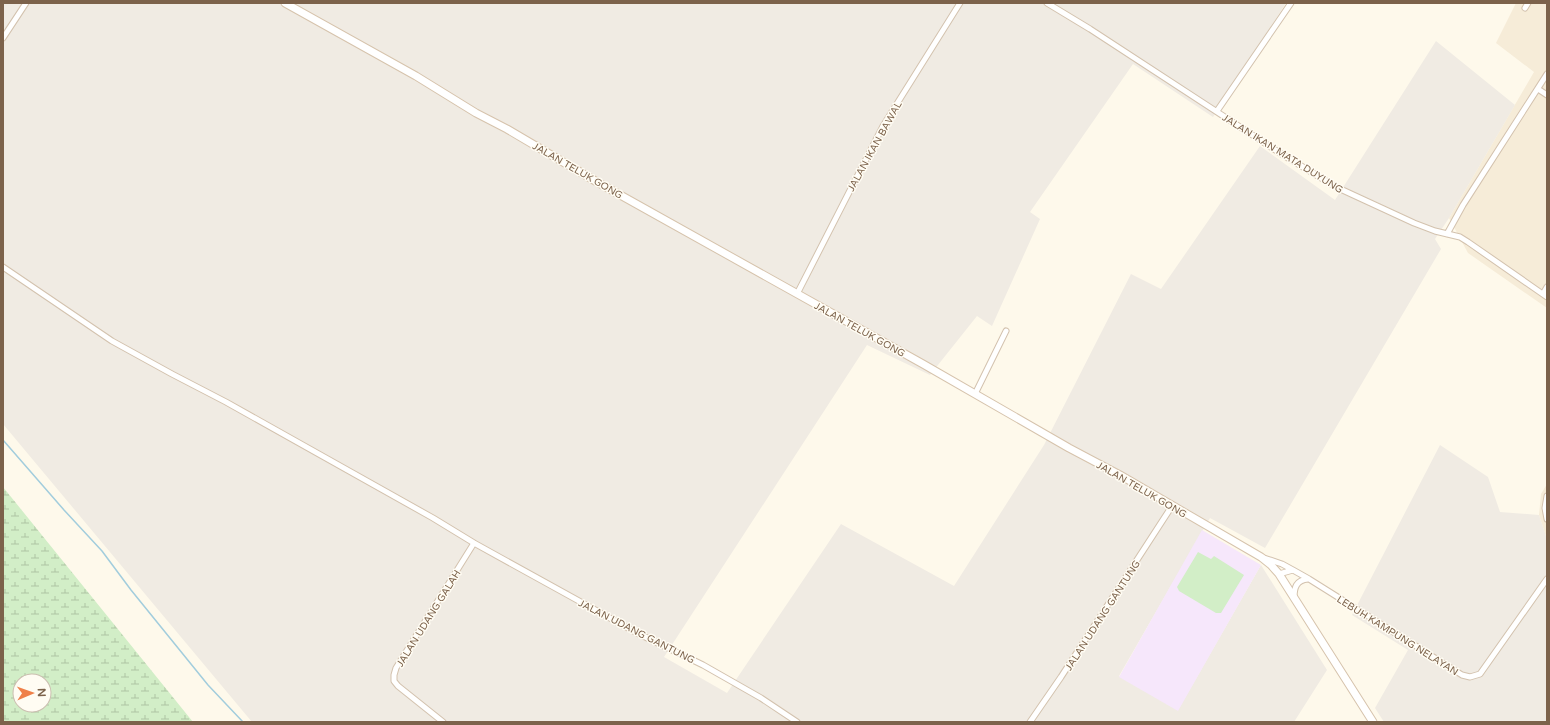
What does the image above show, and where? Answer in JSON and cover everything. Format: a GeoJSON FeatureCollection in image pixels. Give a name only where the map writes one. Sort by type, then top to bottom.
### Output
{"type":"FeatureCollection","features":[{"type":"Feature","properties":{"kind":"street"},"geometry":{"type":"LineString","coordinates":[[3,38],[26,3]]}},
{"type":"Feature","properties":{"kind":"street","name":"JALAN TELUK GONG"},"geometry":{"type":"LineString","coordinates":[[285,3],[416,76],[476,113],[507,129],[597,182],[1126,479],[1261,557],[1279,574],[1373,722]]}},
{"type":"Feature","properties":{"kind":"street","name":"JALAN IKAN BAWAL"},"geometry":{"type":"LineString","coordinates":[[797,294],[883,126],[960,3]]}},
{"type":"Feature","properties":{"kind":"street","name":"JALAN IKAN MATA DUYUNG"},"geometry":{"type":"LineString","coordinates":[[1047,3],[1090,29],[1283,155],[1336,187],[1414,223],[1435,231],[1460,237],[1545,296]]}},
{"type":"Feature","properties":{"kind":"street"},"geometry":{"type":"LineString","coordinates":[[1217,111],[1291,3]]}},
{"type":"Feature","properties":{"kind":"street"},"geometry":{"type":"LineString","coordinates":[[1447,234],[1463,205],[1547,74]]}},
{"type":"Feature","properties":{"kind":"street"},"geometry":{"type":"LineString","coordinates":[[1538,89],[1547,95]]}},
{"type":"Feature","properties":{"kind":"street","name":"JALAN UDANG GANTUNG"},"geometry":{"type":"LineString","coordinates":[[3,267],[112,341],[233,406],[637,634],[703,665],[761,698],[797,722]]}},
{"type":"Feature","properties":{"kind":"street"},"geometry":{"type":"LineString","coordinates":[[1545,296],[1547,287]]}},
{"type":"Feature","properties":{"kind":"street"},"geometry":{"type":"LineString","coordinates":[[975,394],[1006,331]]}},
{"type":"Feature","properties":{"kind":"street"},"geometry":{"type":"LineString","coordinates":[[1547,496],[1545,508],[1547,519]]}},
{"type":"Feature","properties":{"kind":"street","name":"JALAN UDANG GANTUNG"},"geometry":{"type":"LineString","coordinates":[[1030,722],[1065,671],[1172,506]]}},
{"type":"Feature","properties":{"kind":"street","name":"JALAN UDANG GALAH"},"geometry":{"type":"LineString","coordinates":[[443,722],[398,686],[394,681],[394,675],[396,668],[474,543]]}},
{"type":"Feature","properties":{"kind":"street","name":"LEBUH KAMPUNG NELAYAN"},"geometry":{"type":"LineString","coordinates":[[1261,557],[1282,564],[1309,579],[1462,675],[1470,677],[1480,674],[1547,578]]}},
{"type":"Feature","properties":{"kind":"street"},"geometry":{"type":"LineString","coordinates":[[1279,574],[1293,570]]}},
{"type":"Feature","properties":{"kind":"street"},"geometry":{"type":"LineString","coordinates":[[1294,599],[1297,583],[1302,580],[1309,579]]}},
{"type":"Feature","properties":{"kind":"shaded area"},"geometry":{"type":"Polygon","coordinates":[[[3,3],[1286,3],[1213,117],[1133,64],[1030,212],[1040,219],[992,326],[977,316],[930,375],[867,345],[664,657],[727,693],[841,524],[954,586],[1044,445],[1131,274],[1161,289],[1260,146],[1335,200],[1436,41],[1515,105],[1449,218],[1435,239],[1441,249],[1265,548],[1210,518],[1119,676],[1178,710],[1261,565],[1327,670],[1294,722],[252,722],[3,424],[3,3]]]}},
{"type":"Feature","properties":{"kind":"shaded area"},"geometry":{"type":"Polygon","coordinates":[[[1516,3],[1547,3],[1547,308],[1468,253],[1449,218],[1534,72],[1496,43],[1516,3]]]}},
{"type":"Feature","properties":{"kind":"shaded area"},"geometry":{"type":"Polygon","coordinates":[[[1440,445],[1488,477],[1500,512],[1539,515],[1547,539],[1547,722],[1384,722],[1375,708],[1408,650],[1352,615],[1440,445]]]}},
{"type":"Feature","properties":{"kind":"shaded area"},"geometry":{"type":"Polygon","coordinates":[[[1547,484],[1547,539],[1539,515],[1541,494],[1547,484]]]}},
{"type":"Feature","properties":{"kind":"shaded area"},"geometry":{"type":"Polygon","coordinates":[[[1202,530],[1261,565],[1178,711],[1119,677],[1202,530]]]}},
{"type":"Feature","properties":{"kind":"green space"},"geometry":{"type":"Polygon","coordinates":[[[3,487],[193,722],[3,722],[3,487]]]}},
{"type":"Feature","properties":{"kind":"green space"},"geometry":{"type":"Polygon","coordinates":[[[1198,552],[1211,559],[1214,556],[1244,575],[1221,613],[1216,613],[1179,591],[1177,587],[1198,552]]]}},
{"type":"Feature","properties":{"kind":"waterway"},"geometry":{"type":"LineString","coordinates":[[3,440],[102,551],[131,590],[208,685],[243,722]]}}]}
